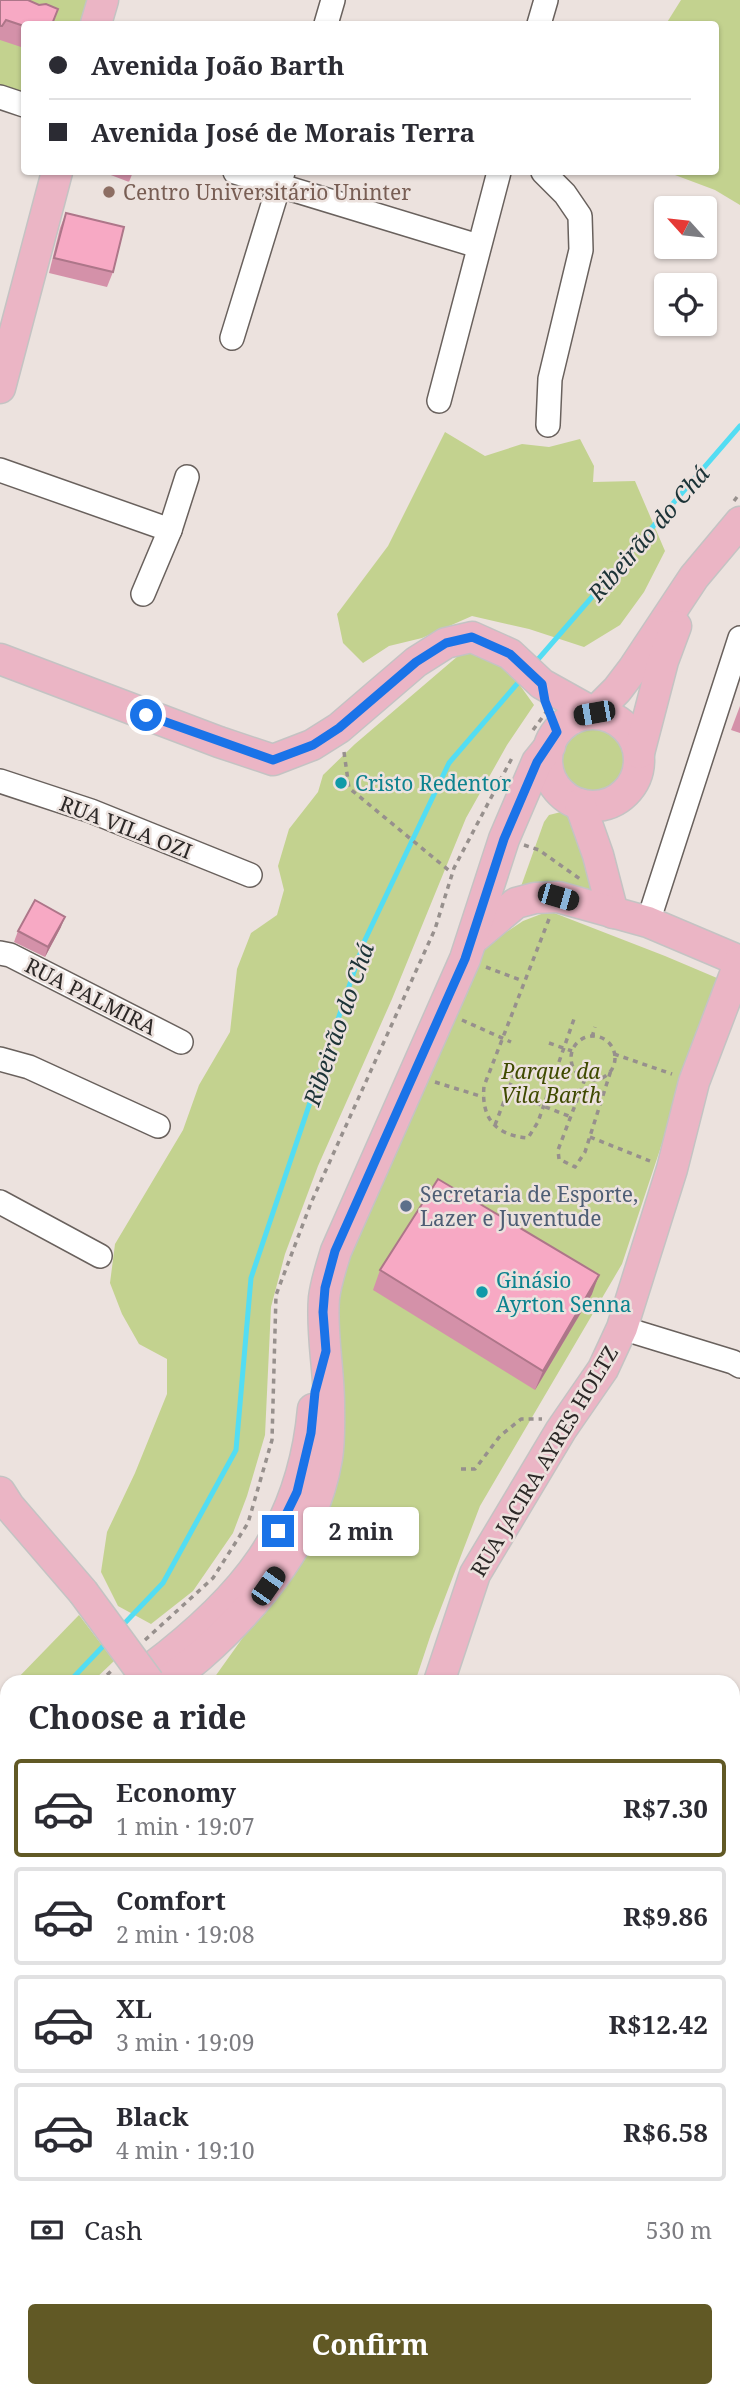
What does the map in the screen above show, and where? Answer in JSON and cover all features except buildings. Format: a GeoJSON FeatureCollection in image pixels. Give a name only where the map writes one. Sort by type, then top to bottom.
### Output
{"type":"FeatureCollection","features":[{"type":"Feature","properties":{"kind":"main road"},"geometry":{"type":"LineString","coordinates":[[97,21],[103,0]]}},
{"type":"Feature","properties":{"kind":"main road"},"geometry":{"type":"LineString","coordinates":[[0,388],[56,175]]}},
{"type":"Feature","properties":{"kind":"main road"},"geometry":{"type":"LineString","coordinates":[[175,1675],[199,1657],[257,1601],[290,1554],[304,1528],[318,1492],[327,1457],[329,1386],[324,1300],[335,1251],[468,950],[504,839],[537,762],[564,724],[578,716],[594,713],[634,669],[694,576],[740,522]]}},
{"type":"Feature","properties":{"kind":"main road"},"geometry":{"type":"LineString","coordinates":[[468,950],[516,903],[535,898],[579,877],[616,822],[639,765],[639,753],[663,661],[694,576]]}},
{"type":"Feature","properties":{"kind":"main road"},"geometry":{"type":"LineString","coordinates":[[0,659],[273,760],[313,745],[339,728],[416,662],[446,643],[472,637],[510,654],[542,684],[594,713],[610,716],[623,724],[634,736],[639,753]]}},
{"type":"Feature","properties":{"kind":"main road"},"geometry":{"type":"LineString","coordinates":[[542,684],[554,739],[547,767],[557,788],[574,801],[579,877],[614,913],[648,922],[740,961]]}},
{"type":"Feature","properties":{"kind":"main road"},"geometry":{"type":"LineString","coordinates":[[504,839],[543,808],[574,801],[602,805],[616,800],[630,787]]}},
{"type":"Feature","properties":{"kind":"main road"},"geometry":{"type":"LineString","coordinates":[[579,877],[614,913]]}},
{"type":"Feature","properties":{"kind":"main road","name":"RUA JACIRA AYRES HOLTZ"},"geometry":{"type":"LineString","coordinates":[[441,1675],[475,1574],[568,1419],[603,1369],[622,1328],[672,1169],[694,1082],[740,961]]}},
{"type":"Feature","properties":{"kind":"main road"},"geometry":{"type":"LineString","coordinates":[[141,1675],[211,1619],[245,1584],[268,1550],[297,1492],[311,1433],[315,1392],[326,1351]]}},
{"type":"Feature","properties":{"kind":"main road"},"geometry":{"type":"LineString","coordinates":[[3,1501],[83,1592],[144,1675]]}},
{"type":"Feature","properties":{"kind":"street"},"geometry":{"type":"LineString","coordinates":[[327,21],[333,0]]}},
{"type":"Feature","properties":{"kind":"street"},"geometry":{"type":"LineString","coordinates":[[540,21],[546,0]]}},
{"type":"Feature","properties":{"kind":"street"},"geometry":{"type":"LineString","coordinates":[[0,97],[21,104]]}},
{"type":"Feature","properties":{"kind":"street"},"geometry":{"type":"LineString","coordinates":[[258,175],[281,178],[478,246]]}},
{"type":"Feature","properties":{"kind":"street"},"geometry":{"type":"LineString","coordinates":[[439,401],[498,175]]}},
{"type":"Feature","properties":{"kind":"street"},"geometry":{"type":"LineString","coordinates":[[546,175],[565,194],[580,216],[581,250],[550,379],[548,425]]}},
{"type":"Feature","properties":{"kind":"street"},"geometry":{"type":"LineString","coordinates":[[232,338],[281,178]]}},
{"type":"Feature","properties":{"kind":"street"},"geometry":{"type":"LineString","coordinates":[[0,470],[170,530]]}},
{"type":"Feature","properties":{"kind":"street"},"geometry":{"type":"LineString","coordinates":[[143,594],[170,530],[187,477]]}},
{"type":"Feature","properties":{"kind":"street"},"geometry":{"type":"LineString","coordinates":[[648,922],[738,653]]}},
{"type":"Feature","properties":{"kind":"street","name":"RUA VILA OZI"},"geometry":{"type":"LineString","coordinates":[[0,781],[90,811],[250,875]]}},
{"type":"Feature","properties":{"kind":"street","name":"RUA PALMIRA"},"geometry":{"type":"LineString","coordinates":[[0,953],[10,955],[181,1042]]}},
{"type":"Feature","properties":{"kind":"street"},"geometry":{"type":"LineString","coordinates":[[0,1059],[29,1068],[158,1126]]}},
{"type":"Feature","properties":{"kind":"street"},"geometry":{"type":"LineString","coordinates":[[0,1202],[100,1256]]}},
{"type":"Feature","properties":{"kind":"street"},"geometry":{"type":"LineString","coordinates":[[622,1328],[738,1358]]}},
{"type":"Feature","properties":{"kind":"path"},"geometry":{"type":"LineString","coordinates":[[339,728],[349,788],[452,873]]}},
{"type":"Feature","properties":{"kind":"path"},"geometry":{"type":"LineString","coordinates":[[504,839],[539,850],[579,877],[523,981],[500,1039],[484,1086],[482,1103],[489,1121],[515,1137],[528,1138],[538,1122],[574,1019]]}},
{"type":"Feature","properties":{"kind":"path"},"geometry":{"type":"LineString","coordinates":[[468,950],[523,981]]}},
{"type":"Feature","properties":{"kind":"path"},"geometry":{"type":"LineString","coordinates":[[442,1011],[511,1042]]}},
{"type":"Feature","properties":{"kind":"path"},"geometry":{"type":"LineString","coordinates":[[592,1037],[595,1027]]}},
{"type":"Feature","properties":{"kind":"path"},"geometry":{"type":"LineString","coordinates":[[612,1067],[604,1077],[585,1079],[574,1070],[571,1063],[572,1051],[578,1042],[592,1037],[606,1041],[614,1054],[694,1082]]}},
{"type":"Feature","properties":{"kind":"path"},"geometry":{"type":"LineString","coordinates":[[549,1043],[572,1051]]}},
{"type":"Feature","properties":{"kind":"path"},"geometry":{"type":"LineString","coordinates":[[585,1079],[558,1150],[559,1159],[575,1167],[585,1152],[614,1054]]}},
{"type":"Feature","properties":{"kind":"path"},"geometry":{"type":"LineString","coordinates":[[414,1075],[483,1097]]}},
{"type":"Feature","properties":{"kind":"path"},"geometry":{"type":"LineString","coordinates":[[495,1125],[514,1075]]}},
{"type":"Feature","properties":{"kind":"path"},"geometry":{"type":"LineString","coordinates":[[508,1092],[571,1117]]}},
{"type":"Feature","properties":{"kind":"path"},"geometry":{"type":"LineString","coordinates":[[590,1137],[672,1169]]}},
{"type":"Feature","properties":{"kind":"path"},"geometry":{"type":"LineString","coordinates":[[461,1469],[475,1469],[500,1436],[521,1419],[568,1419]]}},
{"type":"Feature","properties":{"kind":"green space"},"geometry":{"type":"Polygon","coordinates":[[[0,0],[97,0],[91,21],[21,21],[21,96],[0,89],[0,0]]]}},
{"type":"Feature","properties":{"kind":"green space"},"geometry":{"type":"Polygon","coordinates":[[[681,0],[740,0],[740,205],[715,190],[675,175],[719,175],[719,21],[668,21],[681,0]]]}},
{"type":"Feature","properties":{"kind":"green space"},"geometry":{"type":"Polygon","coordinates":[[[445,432],[485,456],[522,444],[549,447],[580,439],[594,466],[593,482],[635,481],[665,551],[644,592],[620,625],[584,647],[529,629],[472,616],[422,638],[389,646],[363,663],[343,643],[337,614],[388,546],[445,432]]]}},
{"type":"Feature","properties":{"kind":"green space"},"geometry":{"type":"Polygon","coordinates":[[[465,650],[489,654],[514,677],[534,705],[507,745],[466,818],[392,999],[318,1166],[285,1254],[271,1307],[265,1435],[233,1533],[193,1591],[151,1624],[118,1606],[101,1572],[107,1532],[135,1473],[167,1394],[167,1359],[139,1344],[122,1314],[110,1283],[115,1244],[183,1130],[199,1085],[230,1032],[237,969],[251,933],[277,915],[284,890],[278,866],[289,829],[318,792],[323,775],[355,744],[465,650]]]}},
{"type":"Feature","properties":{"kind":"green space"},"geometry":{"type":"Polygon","coordinates":[[[593,725],[618,735],[628,760],[618,785],[593,795],[568,785],[558,760],[568,735],[593,725]]]}},
{"type":"Feature","properties":{"kind":"green space"},"geometry":{"type":"Polygon","coordinates":[[[565,811],[574,815],[597,901],[519,892],[544,822],[549,815],[565,811]]]}},
{"type":"Feature","properties":{"kind":"green space","name":"Parque da Vila Barth"},"geometry":{"type":"Polygon","coordinates":[[[549,911],[717,978],[622,1264],[480,1506],[417,1675],[216,1675],[292,1569],[340,1275],[476,952],[523,921],[549,911]]]}},
{"type":"Feature","properties":{"kind":"green space"},"geometry":{"type":"Polygon","coordinates":[[[79,1615],[114,1661],[99,1675],[21,1675],[79,1615]]]}},
{"type":"Feature","properties":{"kind":"waterway","name":"Ribeirão do Chá"},"geometry":{"type":"LineString","coordinates":[[534,664],[740,426]]}},
{"type":"Feature","properties":{"kind":"waterway","name":"Ribeirão do Chá"},"geometry":{"type":"LineString","coordinates":[[121,1627],[163,1583],[236,1450],[251,1278],[364,942],[449,763],[523,677]]}},
{"type":"Feature","properties":{"kind":"waterway","name":"Ribeirão do Chá"},"geometry":{"type":"LineString","coordinates":[[76,1675],[107,1642]]}},
{"type":"Feature","properties":{"kind":"place","name":"Centro Universitário Uninter"},"geometry":{"type":"Point","coordinates":[109,192]}},
{"type":"Feature","properties":{"kind":"place","name":"Cristo Redentor"},"geometry":{"type":"Point","coordinates":[341,783]}},
{"type":"Feature","properties":{"kind":"place","name":"Secretaria de Esporte, Lazer e Juventude"},"geometry":{"type":"Point","coordinates":[406,1206]}},
{"type":"Feature","properties":{"kind":"place","name":"Ginásio Ayrton Senna"},"geometry":{"type":"Point","coordinates":[482,1292]}},
{"type":"Feature","properties":{"kind":"route"},"geometry":{"type":"LineString","coordinates":[[146,715],[273,760],[313,745],[339,728],[416,662],[446,643],[472,637],[510,654],[542,684],[545,701],[550,707],[557,732],[537,762],[504,839],[465,959],[335,1251],[325,1288],[323,1312],[326,1351],[315,1392],[311,1433],[297,1492],[278,1531]]}}]}
